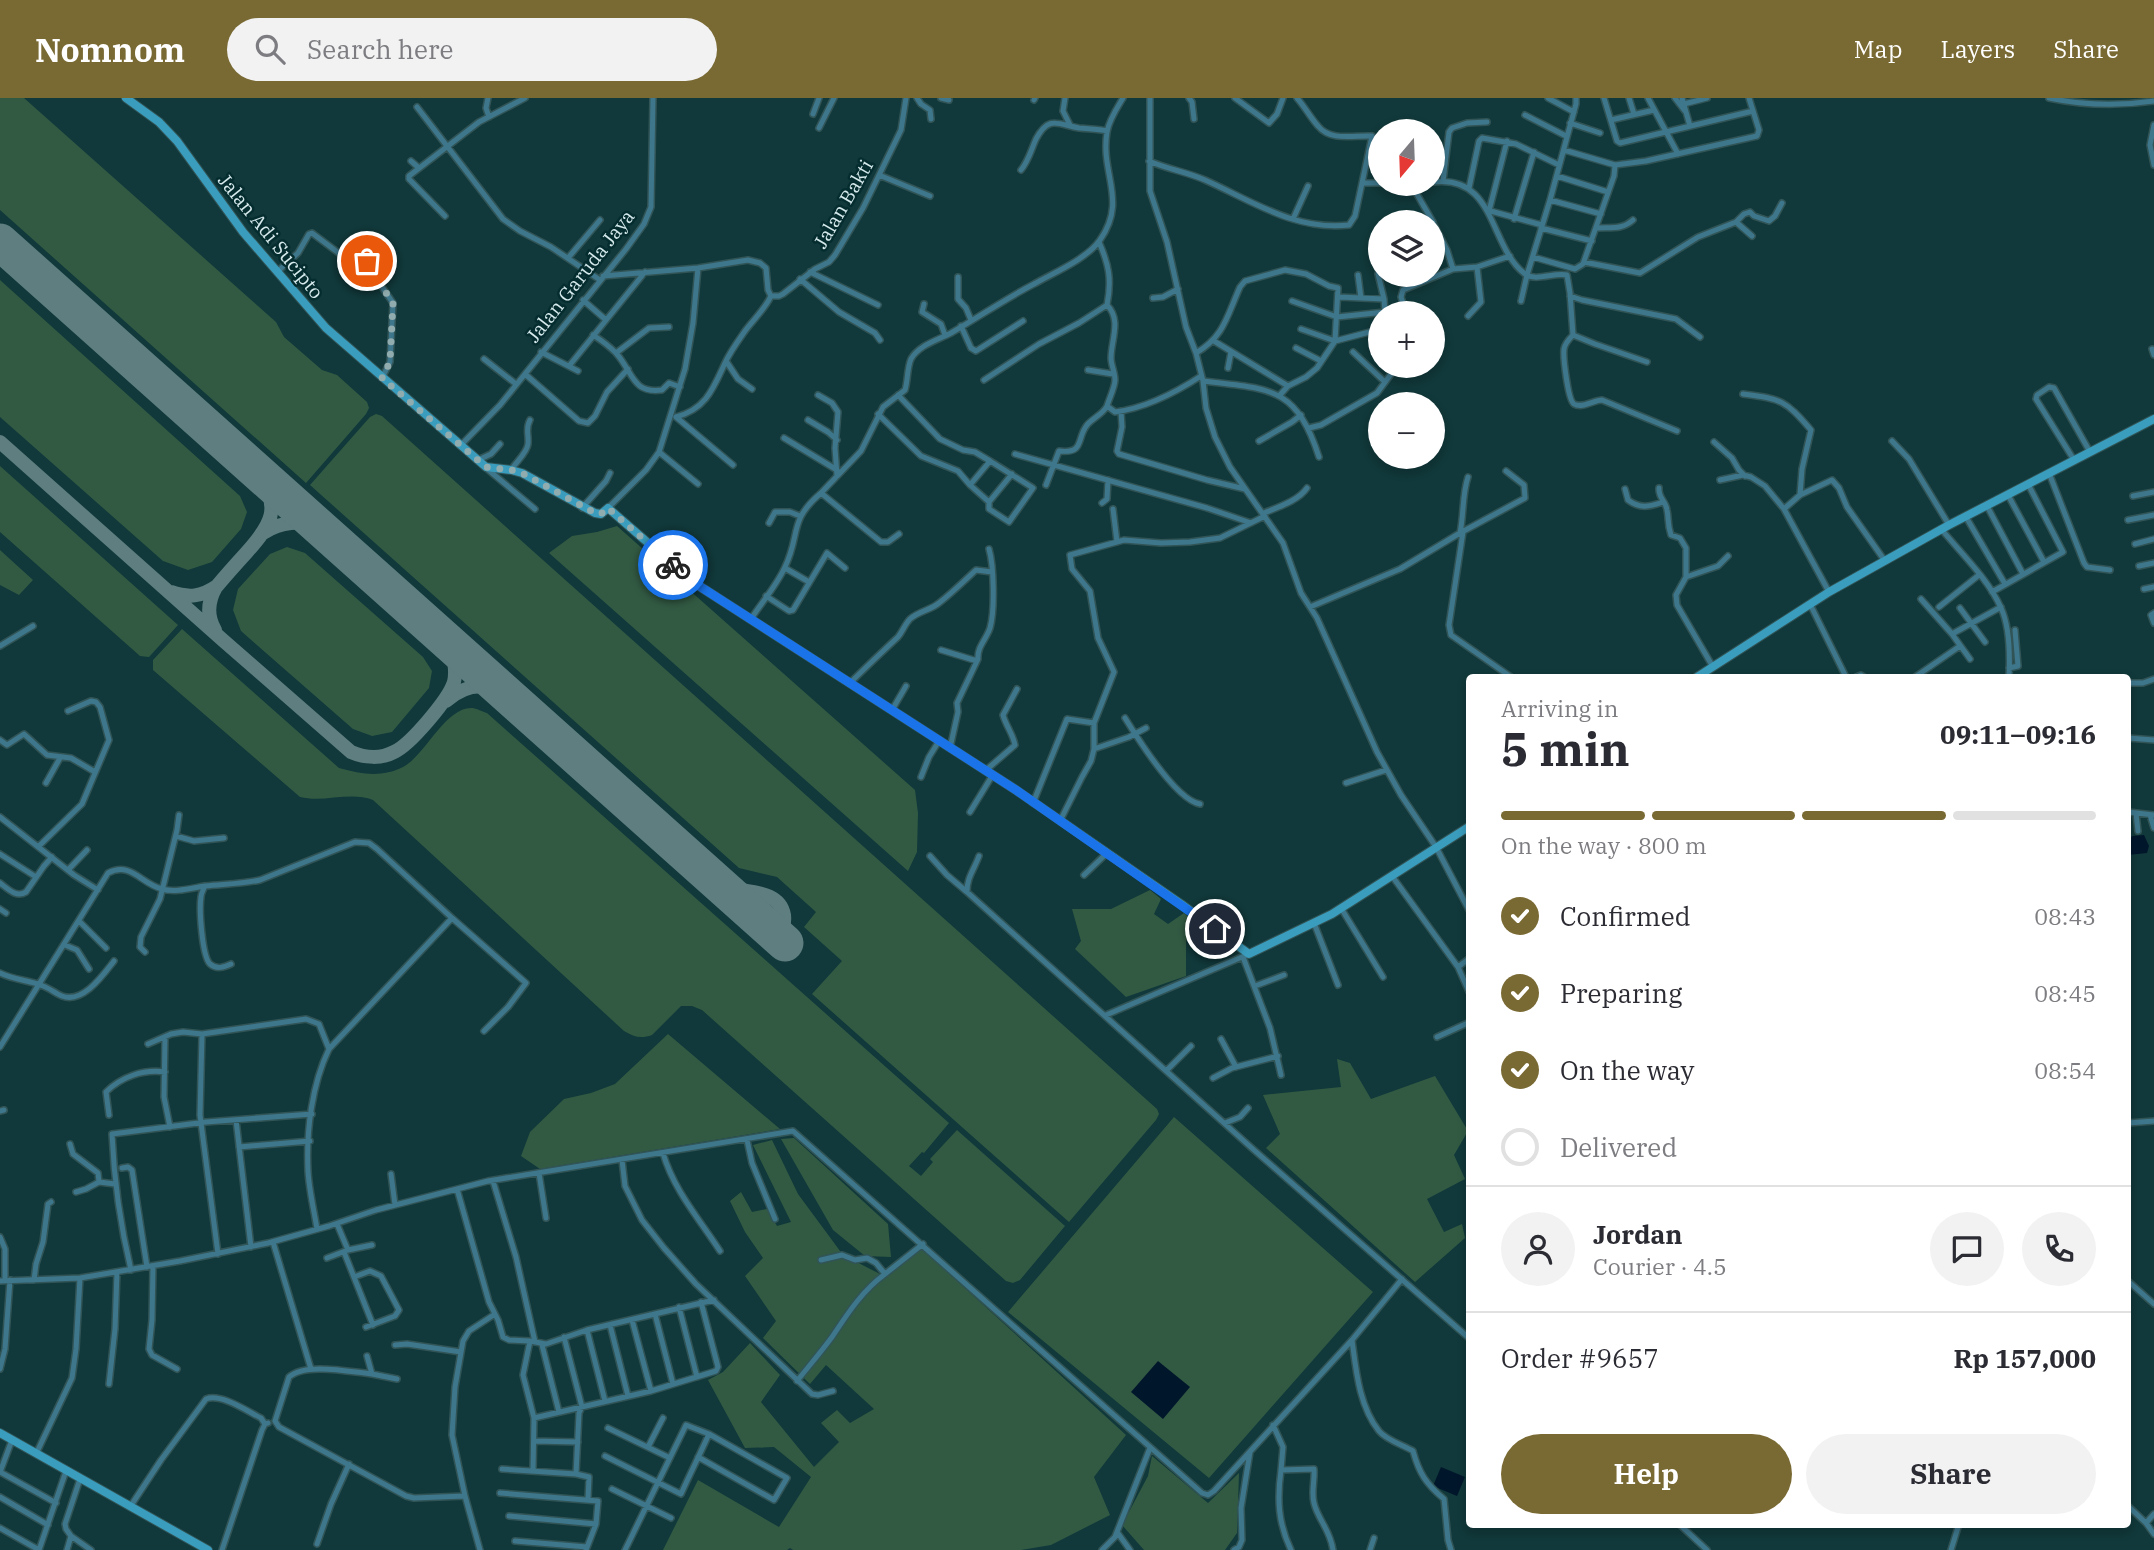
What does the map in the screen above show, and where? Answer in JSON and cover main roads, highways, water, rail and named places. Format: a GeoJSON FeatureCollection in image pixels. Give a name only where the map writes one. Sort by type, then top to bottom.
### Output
{"type":"FeatureCollection","features":[{"type":"Feature","properties":{"kind":"water"},"geometry":{"type":"Polygon","coordinates":[[[2144,835],[2149,846],[2147,853],[2131,855],[2133,836],[2144,835]]]}},
{"type":"Feature","properties":{"kind":"water"},"geometry":{"type":"Polygon","coordinates":[[[1158,1361],[1190,1387],[1163,1419],[1131,1392],[1158,1361]]]}},
{"type":"Feature","properties":{"kind":"water"},"geometry":{"type":"Polygon","coordinates":[[[1441,1467],[1465,1477],[1457,1496],[1433,1486],[1441,1467]]]}}]}
